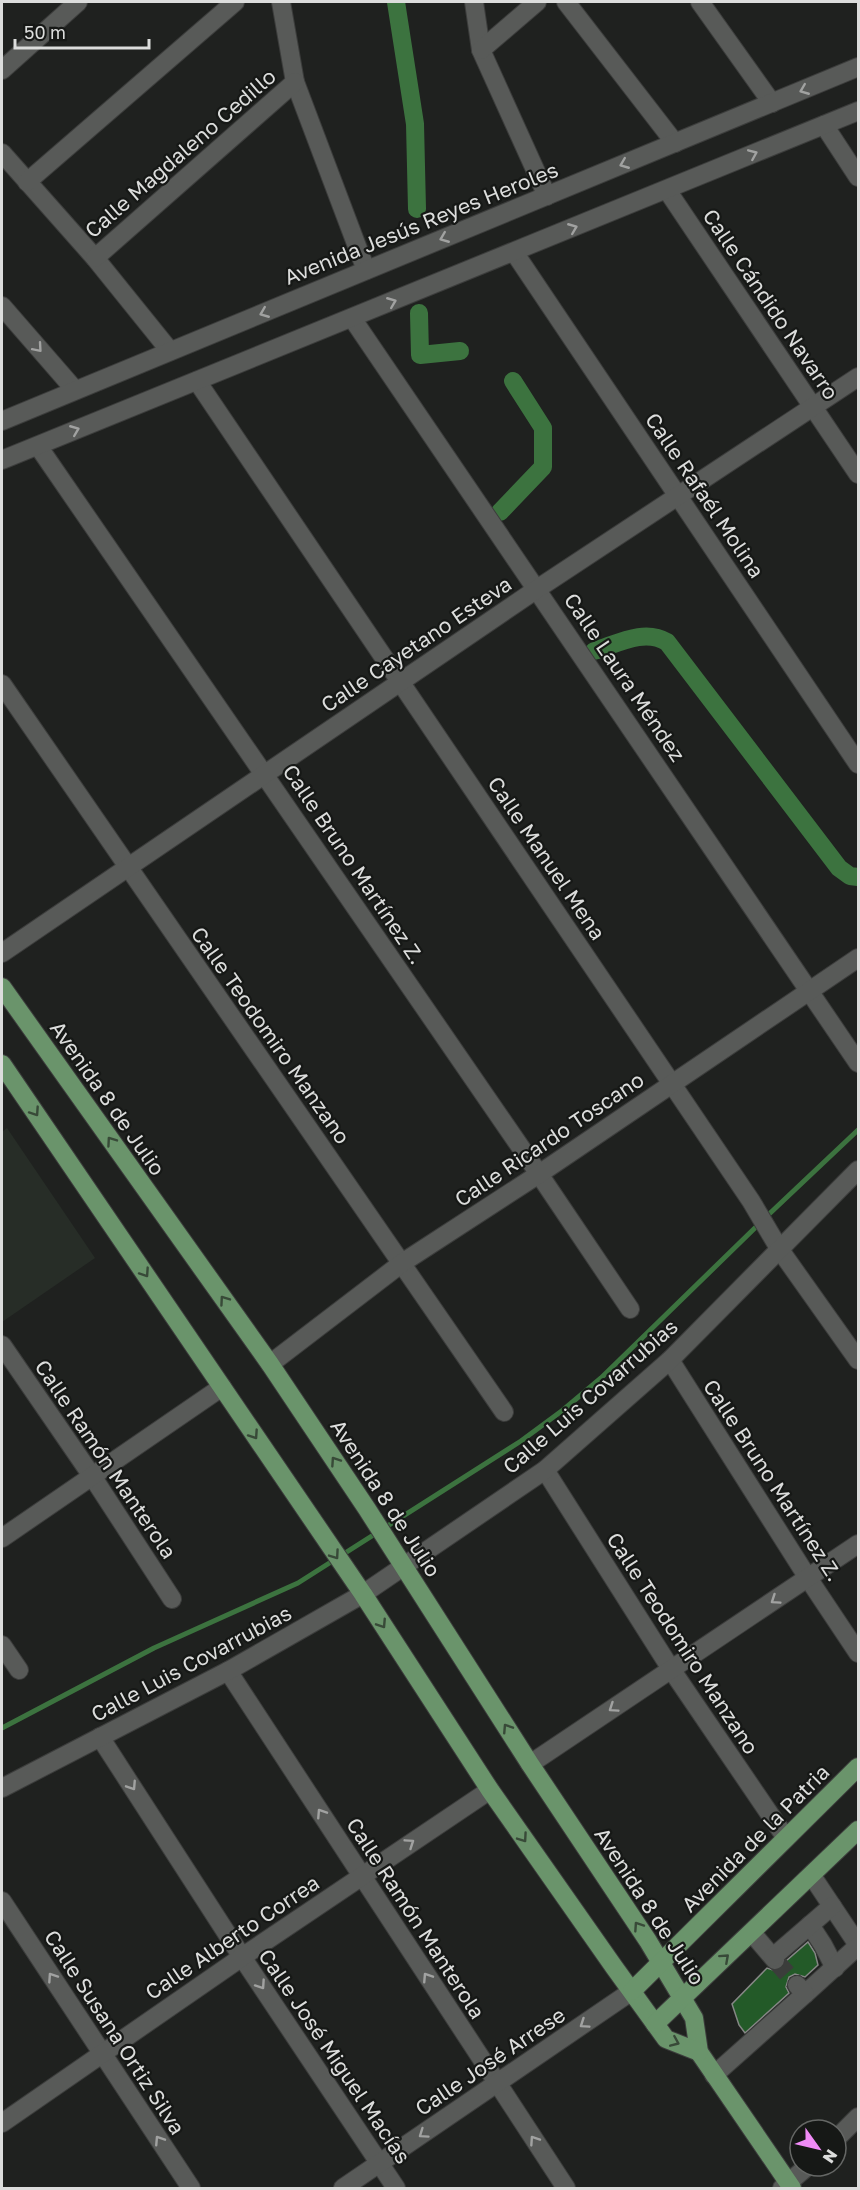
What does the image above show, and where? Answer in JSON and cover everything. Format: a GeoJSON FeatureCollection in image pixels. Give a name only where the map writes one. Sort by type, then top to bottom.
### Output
{"type":"FeatureCollection","features":[{"type":"Feature","properties":{"kind":"main road","name":"Avenida 8 de Julio"},"geometry":{"type":"LineString","coordinates":[[2,987],[270,1364],[367,1509],[661,1963],[694,2018],[699,2052],[788,2187]]}},
{"type":"Feature","properties":{"kind":"main road"},"geometry":{"type":"LineString","coordinates":[[2,1064],[363,1594],[490,1790],[655,2024],[666,2039],[699,2052]]}},
{"type":"Feature","properties":{"kind":"main road","name":"Avenida de la Patria"},"geometry":{"type":"LineString","coordinates":[[632,1991],[858,1767]]}},
{"type":"Feature","properties":{"kind":"main road"},"geometry":{"type":"LineString","coordinates":[[655,2024],[681,1997],[856,1837]]}},
{"type":"Feature","properties":{"kind":"street"},"geometry":{"type":"LineString","coordinates":[[2,70],[78,2]]}},
{"type":"Feature","properties":{"kind":"street"},"geometry":{"type":"LineString","coordinates":[[27,182],[235,2]]}},
{"type":"Feature","properties":{"kind":"street"},"geometry":{"type":"LineString","coordinates":[[281,2],[295,82],[366,270]]}},
{"type":"Feature","properties":{"kind":"street"},"geometry":{"type":"LineString","coordinates":[[474,2],[481,50],[547,196]]}},
{"type":"Feature","properties":{"kind":"street"},"geometry":{"type":"LineString","coordinates":[[481,50],[537,2]]}},
{"type":"Feature","properties":{"kind":"street"},"geometry":{"type":"LineString","coordinates":[[566,2],[675,143]]}},
{"type":"Feature","properties":{"kind":"street"},"geometry":{"type":"LineString","coordinates":[[700,2],[772,103]]}},
{"type":"Feature","properties":{"kind":"street","name":"Avenida Jesús Reyes Heroles"},"geometry":{"type":"LineString","coordinates":[[2,421],[858,67]]}},
{"type":"Feature","properties":{"kind":"street","name":"Calle Magdaleno Cedillo"},"geometry":{"type":"LineString","coordinates":[[95,258],[295,82]]}},
{"type":"Feature","properties":{"kind":"street"},"geometry":{"type":"LineString","coordinates":[[2,460],[858,111]]}},
{"type":"Feature","properties":{"kind":"street"},"geometry":{"type":"LineString","coordinates":[[824,125],[858,177]]}},
{"type":"Feature","properties":{"kind":"street"},"geometry":{"type":"LineString","coordinates":[[2,153],[95,258],[170,351]]}},
{"type":"Feature","properties":{"kind":"street","name":"Calle Cándido Navarro"},"geometry":{"type":"LineString","coordinates":[[667,190],[858,474]]}},
{"type":"Feature","properties":{"kind":"street","name":"Calle Rafaél Molina"},"geometry":{"type":"LineString","coordinates":[[514,252],[858,764]]}},
{"type":"Feature","properties":{"kind":"street"},"geometry":{"type":"LineString","coordinates":[[2,306],[75,390]]}},
{"type":"Feature","properties":{"kind":"street","name":"Calle Laura Méndez"},"geometry":{"type":"LineString","coordinates":[[352,318],[858,1063]]}},
{"type":"Feature","properties":{"kind":"street","name":"Calle Cayetano Esteva"},"geometry":{"type":"LineString","coordinates":[[2,953],[537,589],[858,377]]}},
{"type":"Feature","properties":{"kind":"street","name":"Calle Manuel Mena"},"geometry":{"type":"LineString","coordinates":[[197,381],[752,1201],[778,1246],[858,1360]]}},
{"type":"Feature","properties":{"kind":"street","name":"Calle Bruno Martínez Z."},"geometry":{"type":"LineString","coordinates":[[38,446],[630,1309]]}},
{"type":"Feature","properties":{"kind":"street","name":"Calle Teodomiro Manzano"},"geometry":{"type":"LineString","coordinates":[[2,684],[504,1412]]}},
{"type":"Feature","properties":{"kind":"street","name":"Calle Ricardo Toscano"},"geometry":{"type":"LineString","coordinates":[[270,1364],[402,1263],[539,1174],[858,958]]}},
{"type":"Feature","properties":{"kind":"street","name":"Calle Luis Covarrubias"},"geometry":{"type":"LineString","coordinates":[[2,1788],[228,1671],[363,1594],[545,1470],[670,1360],[778,1246],[858,1170]]}},
{"type":"Feature","properties":{"kind":"street","name":"Calle Ramón Manterola"},"geometry":{"type":"LineString","coordinates":[[2,1345],[92,1476],[172,1599]]}},
{"type":"Feature","properties":{"kind":"street","name":"Calle Bruno Martínez Z."},"geometry":{"type":"LineString","coordinates":[[670,1360],[858,1653]]}},
{"type":"Feature","properties":{"kind":"street"},"geometry":{"type":"LineString","coordinates":[[2,1538],[222,1387]]}},
{"type":"Feature","properties":{"kind":"street","name":"Calle Teodomiro Manzano"},"geometry":{"type":"LineString","coordinates":[[545,1470],[671,1669],[786,1838]]}},
{"type":"Feature","properties":{"kind":"street"},"geometry":{"type":"LineString","coordinates":[[530,1764],[858,1544]]}},
{"type":"Feature","properties":{"kind":"street"},"geometry":{"type":"LineString","coordinates":[[2,1645],[19,1670]]}},
{"type":"Feature","properties":{"kind":"street","name":"Calle Ramón Manterola"},"geometry":{"type":"LineString","coordinates":[[228,1671],[566,2188]]}},
{"type":"Feature","properties":{"kind":"street","name":"Calle José Miguel Macías"},"geometry":{"type":"LineString","coordinates":[[100,1737],[242,1957],[396,2188]]}},
{"type":"Feature","properties":{"kind":"street","name":"Calle Alberto Correa"},"geometry":{"type":"LineString","coordinates":[[2,2123],[242,1957],[490,1790]]}},
{"type":"Feature","properties":{"kind":"street"},"geometry":{"type":"LineString","coordinates":[[714,2074],[801,1990],[834,1968],[858,1945],[812,1876]]}},
{"type":"Feature","properties":{"kind":"street","name":"Calle Susana Ortiz Silva"},"geometry":{"type":"LineString","coordinates":[[2,1900],[191,2188]]}},
{"type":"Feature","properties":{"kind":"street"},"geometry":{"type":"LineString","coordinates":[[752,1933],[774,1958],[832,1906]]}},
{"type":"Feature","properties":{"kind":"street"},"geometry":{"type":"LineString","coordinates":[[810,1925],[824,1945],[834,1968]]}},
{"type":"Feature","properties":{"kind":"street","name":"Calle José Arrese"},"geometry":{"type":"LineString","coordinates":[[343,2188],[632,1991]]}},
{"type":"Feature","properties":{"kind":"shaded area"},"geometry":{"type":"Polygon","coordinates":[[[7,1128],[95,1258],[2,1322],[2,1132],[7,1128]]]}},
{"type":"Feature","properties":{"kind":"building"},"geometry":{"type":"Polygon","coordinates":[[[808,1942],[815,1953],[818,1965],[805,1977],[795,1974],[789,1977],[786,1987],[789,1993],[745,2033],[739,2025],[732,2004],[767,1968],[776,1971],[782,1969],[786,1961],[808,1942]]]}},
{"type":"Feature","properties":{"kind":"waterway"},"geometry":{"type":"LineString","coordinates":[[396,2],[415,124],[417,209]]}},
{"type":"Feature","properties":{"kind":"waterway"},"geometry":{"type":"LineString","coordinates":[[419,313],[420,355],[460,351]]}},
{"type":"Feature","properties":{"kind":"waterway"},"geometry":{"type":"LineString","coordinates":[[500,512],[543,467],[543,428],[513,381]]}},
{"type":"Feature","properties":{"kind":"waterway"},"geometry":{"type":"LineString","coordinates":[[594,651],[640,637],[658,638],[667,642],[839,868],[850,876],[858,877]]}},
{"type":"Feature","properties":{"kind":"waterway"},"geometry":{"type":"LineString","coordinates":[[766,1217],[858,1130]]}},
{"type":"Feature","properties":{"kind":"waterway"},"geometry":{"type":"LineString","coordinates":[[2,1728],[154,1648],[298,1583],[521,1441],[601,1378],[759,1224]]}},
{"type":"Feature","properties":{"kind":"tunnel"},"geometry":{"type":"LineString","coordinates":[[775,1960],[797,1985]]}}]}
